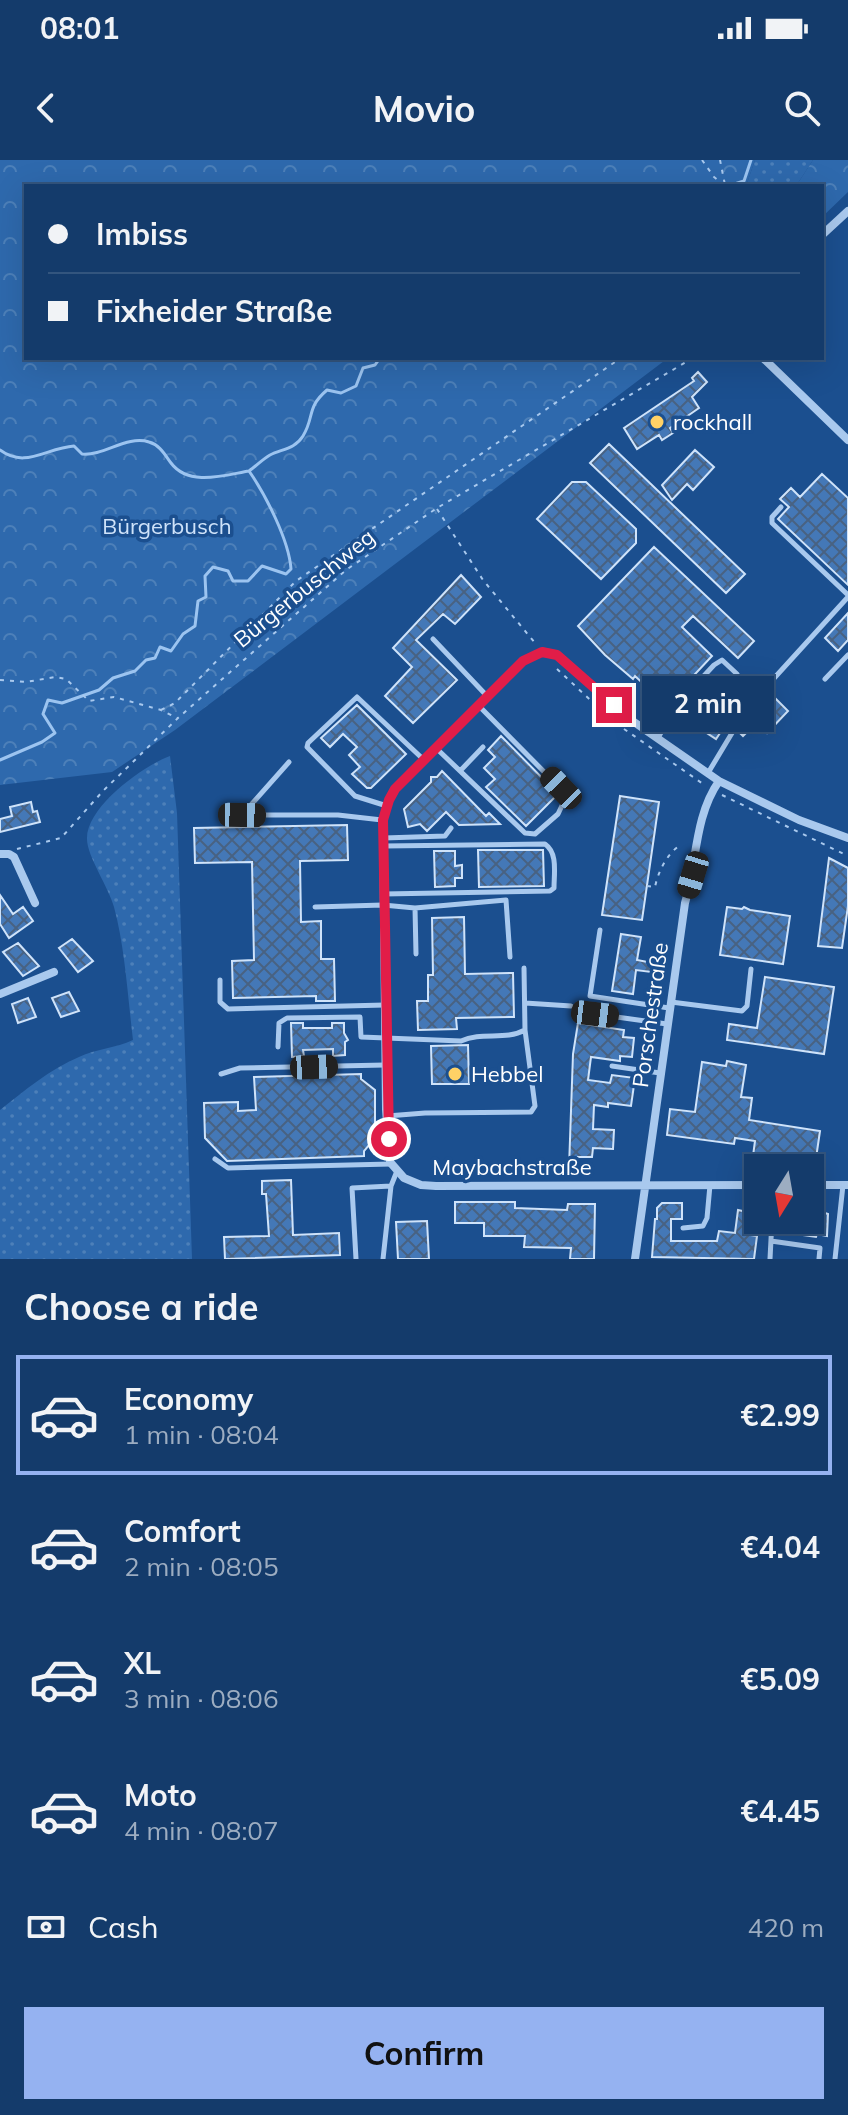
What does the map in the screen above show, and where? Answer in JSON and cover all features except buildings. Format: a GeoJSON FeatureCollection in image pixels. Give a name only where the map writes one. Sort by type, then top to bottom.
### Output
{"type":"FeatureCollection","features":[{"type":"Feature","properties":{"kind":"street"},"geometry":{"type":"LineString","coordinates":[[824,233],[848,211]]}},
{"type":"Feature","properties":{"kind":"street"},"geometry":{"type":"LineString","coordinates":[[765,360],[848,440]]}},
{"type":"Feature","properties":{"kind":"street"},"geometry":{"type":"LineString","coordinates":[[395,1167],[387,1116],[383,820],[395,789],[523,661],[542,652],[552,652],[634,722],[719,781],[799,820],[848,838]]}},
{"type":"Feature","properties":{"kind":"street","name":"Porschestraße"},"geometry":{"type":"LineString","coordinates":[[635,1259],[685,903],[693,875],[701,815],[719,781]]}},
{"type":"Feature","properties":{"kind":"street"},"geometry":{"type":"LineString","coordinates":[[4,854],[14,857],[35,903]]}},
{"type":"Feature","properties":{"kind":"street"},"geometry":{"type":"LineString","coordinates":[[0,994],[54,972]]}},
{"type":"Feature","properties":{"kind":"street","name":"Maybachstraße"},"geometry":{"type":"LineString","coordinates":[[395,1167],[404,1178],[421,1185],[744,1185]]}},
{"type":"Feature","properties":{"kind":"street"},"geometry":{"type":"LineString","coordinates":[[824,1185],[846,1185]]}},
{"type":"Feature","properties":{"kind":"lane"},"geometry":{"type":"LineString","coordinates":[[708,774],[747,708],[848,596],[772,523],[772,517],[781,507]]}},
{"type":"Feature","properties":{"kind":"lane"},"geometry":{"type":"LineString","coordinates":[[433,639],[487,696]]}},
{"type":"Feature","properties":{"kind":"lane"},"geometry":{"type":"LineString","coordinates":[[825,679],[848,655]]}},
{"type":"Feature","properties":{"kind":"lane"},"geometry":{"type":"LineString","coordinates":[[657,739],[675,707],[718,662],[722,660],[737,674]]}},
{"type":"Feature","properties":{"kind":"lane"},"geometry":{"type":"LineString","coordinates":[[387,806],[355,796],[307,747],[308,743],[357,697],[424,760]]}},
{"type":"Feature","properties":{"kind":"lane"},"geometry":{"type":"LineString","coordinates":[[436,748],[525,833],[540,830],[558,814],[567,795],[478,705]]}},
{"type":"Feature","properties":{"kind":"lane"},"geometry":{"type":"LineString","coordinates":[[460,771],[483,747]]}},
{"type":"Feature","properties":{"kind":"lane"},"geometry":{"type":"LineString","coordinates":[[289,762],[242,815],[338,815],[383,820]]}},
{"type":"Feature","properties":{"kind":"lane"},"geometry":{"type":"LineString","coordinates":[[383,842],[445,836],[451,828]]}},
{"type":"Feature","properties":{"kind":"lane"},"geometry":{"type":"LineString","coordinates":[[383,842],[545,844],[552,848],[554,855],[554,888],[550,891],[383,894]]}},
{"type":"Feature","properties":{"kind":"lane"},"geometry":{"type":"LineString","coordinates":[[315,907],[383,905],[415,908],[506,900],[510,957]]}},
{"type":"Feature","properties":{"kind":"lane"},"geometry":{"type":"LineString","coordinates":[[415,908],[416,954]]}},
{"type":"Feature","properties":{"kind":"lane"},"geometry":{"type":"LineString","coordinates":[[600,930],[590,996],[742,1011],[747,1006],[751,969]]}},
{"type":"Feature","properties":{"kind":"lane"},"geometry":{"type":"LineString","coordinates":[[387,1116],[531,1112],[535,1106],[525,1030],[524,968]]}},
{"type":"Feature","properties":{"kind":"lane"},"geometry":{"type":"LineString","coordinates":[[220,980],[220,1002],[228,1009],[385,1005]]}},
{"type":"Feature","properties":{"kind":"lane"},"geometry":{"type":"LineString","coordinates":[[525,1003],[571,1006]]}},
{"type":"Feature","properties":{"kind":"lane"},"geometry":{"type":"LineString","coordinates":[[595,1014],[667,1024]]}},
{"type":"Feature","properties":{"kind":"lane"},"geometry":{"type":"LineString","coordinates":[[278,1047],[279,1023],[287,1018],[360,1017],[361,1037],[461,1041],[472,1036],[515,1035],[525,1030]]}},
{"type":"Feature","properties":{"kind":"lane"},"geometry":{"type":"LineString","coordinates":[[221,1074],[240,1068],[386,1065]]}},
{"type":"Feature","properties":{"kind":"lane"},"geometry":{"type":"LineString","coordinates":[[612,1066],[660,1073]]}},
{"type":"Feature","properties":{"kind":"lane"},"geometry":{"type":"LineString","coordinates":[[215,1159],[228,1168],[395,1167],[383,1259]]}},
{"type":"Feature","properties":{"kind":"lane"},"geometry":{"type":"LineString","coordinates":[[683,1228],[703,1226],[707,1218],[710,1185]]}},
{"type":"Feature","properties":{"kind":"lane"},"geometry":{"type":"LineString","coordinates":[[835,1259],[846,1185]]}},
{"type":"Feature","properties":{"kind":"lane"},"geometry":{"type":"LineString","coordinates":[[356,1259],[352,1188],[391,1186]]}},
{"type":"Feature","properties":{"kind":"lane"},"geometry":{"type":"LineString","coordinates":[[770,1259],[771,1234]]}},
{"type":"Feature","properties":{"kind":"lane"},"geometry":{"type":"LineString","coordinates":[[771,1241],[820,1248],[819,1259]]}},
{"type":"Feature","properties":{"kind":"path"},"geometry":{"type":"LineString","coordinates":[[702,160],[723,184]]}},
{"type":"Feature","properties":{"kind":"path"},"geometry":{"type":"LineString","coordinates":[[720,160],[725,184]]}},
{"type":"Feature","properties":{"kind":"path"},"geometry":{"type":"LineString","coordinates":[[161,710],[175,703],[296,581],[618,360]]}},
{"type":"Feature","properties":{"kind":"path","name":"Bürgerbuschweg"},"geometry":{"type":"LineString","coordinates":[[4,854],[61,838],[103,791],[178,718],[346,570],[437,508],[690,360]]}},
{"type":"Feature","properties":{"kind":"path"},"geometry":{"type":"LineString","coordinates":[[437,508],[483,580],[542,652]]}},
{"type":"Feature","properties":{"kind":"path"},"geometry":{"type":"LineString","coordinates":[[0,680],[66,679],[89,701],[114,697],[178,718]]}},
{"type":"Feature","properties":{"kind":"path"},"geometry":{"type":"LineString","coordinates":[[713,790],[848,856]]}},
{"type":"Feature","properties":{"kind":"path"},"geometry":{"type":"LineString","coordinates":[[647,886],[655,887],[662,867],[674,848],[679,846]]}},
{"type":"Feature","properties":{"kind":"green space","name":"Bürgerbusch"},"geometry":{"type":"Polygon","coordinates":[[[0,160],[755,160],[747,184],[24,184],[24,360],[665,360],[175,730],[112,772],[0,785],[0,160]]]}},
{"type":"Feature","properties":{"kind":"green space"},"geometry":{"type":"Polygon","coordinates":[[[755,160],[813,160],[797,184],[747,184],[755,160]]]}},
{"type":"Feature","properties":{"kind":"green space"},"geometry":{"type":"Polygon","coordinates":[[[813,160],[848,160],[848,192],[824,215],[824,184],[797,184],[813,160]]]}},
{"type":"Feature","properties":{"kind":"green space"},"geometry":{"type":"Polygon","coordinates":[[[170,756],[177,813],[192,1259],[0,1259],[0,1110],[68,1062],[133,1040],[118,923],[87,839],[96,814],[118,789],[170,756]]]}},
{"type":"Feature","properties":{"kind":"waterway"},"geometry":{"type":"LineString","coordinates":[[734,184],[744,181],[751,160]]}},
{"type":"Feature","properties":{"kind":"waterway"},"geometry":{"type":"LineString","coordinates":[[0,760],[55,733],[43,714],[48,700],[62,703],[99,690],[113,678],[135,671],[146,660],[155,658],[160,647],[171,651],[183,634],[195,626],[198,601],[206,597],[205,576],[213,567],[228,571],[233,581],[248,581],[262,566],[286,574],[291,569],[286,545],[275,518],[249,471],[270,455],[300,440],[307,429],[313,407],[327,390],[341,393],[356,386],[363,368],[375,365],[379,360]]}},
{"type":"Feature","properties":{"kind":"waterway"},"geometry":{"type":"LineString","coordinates":[[0,450],[18,458],[27,458],[74,446],[82,454],[90,454],[141,441],[156,445],[171,463],[187,475],[208,478],[249,471]]}},
{"type":"Feature","properties":{"kind":"place","name":"rockhall"},"geometry":{"type":"Point","coordinates":[657,422]}},
{"type":"Feature","properties":{"kind":"place","name":"Hebbel"},"geometry":{"type":"Point","coordinates":[455,1074]}},
{"type":"Feature","properties":{"kind":"route"},"geometry":{"type":"LineString","coordinates":[[389,1139],[383,905],[383,820],[389,800],[395,789],[532,655],[547,652],[557,655],[614,705]]}}]}
